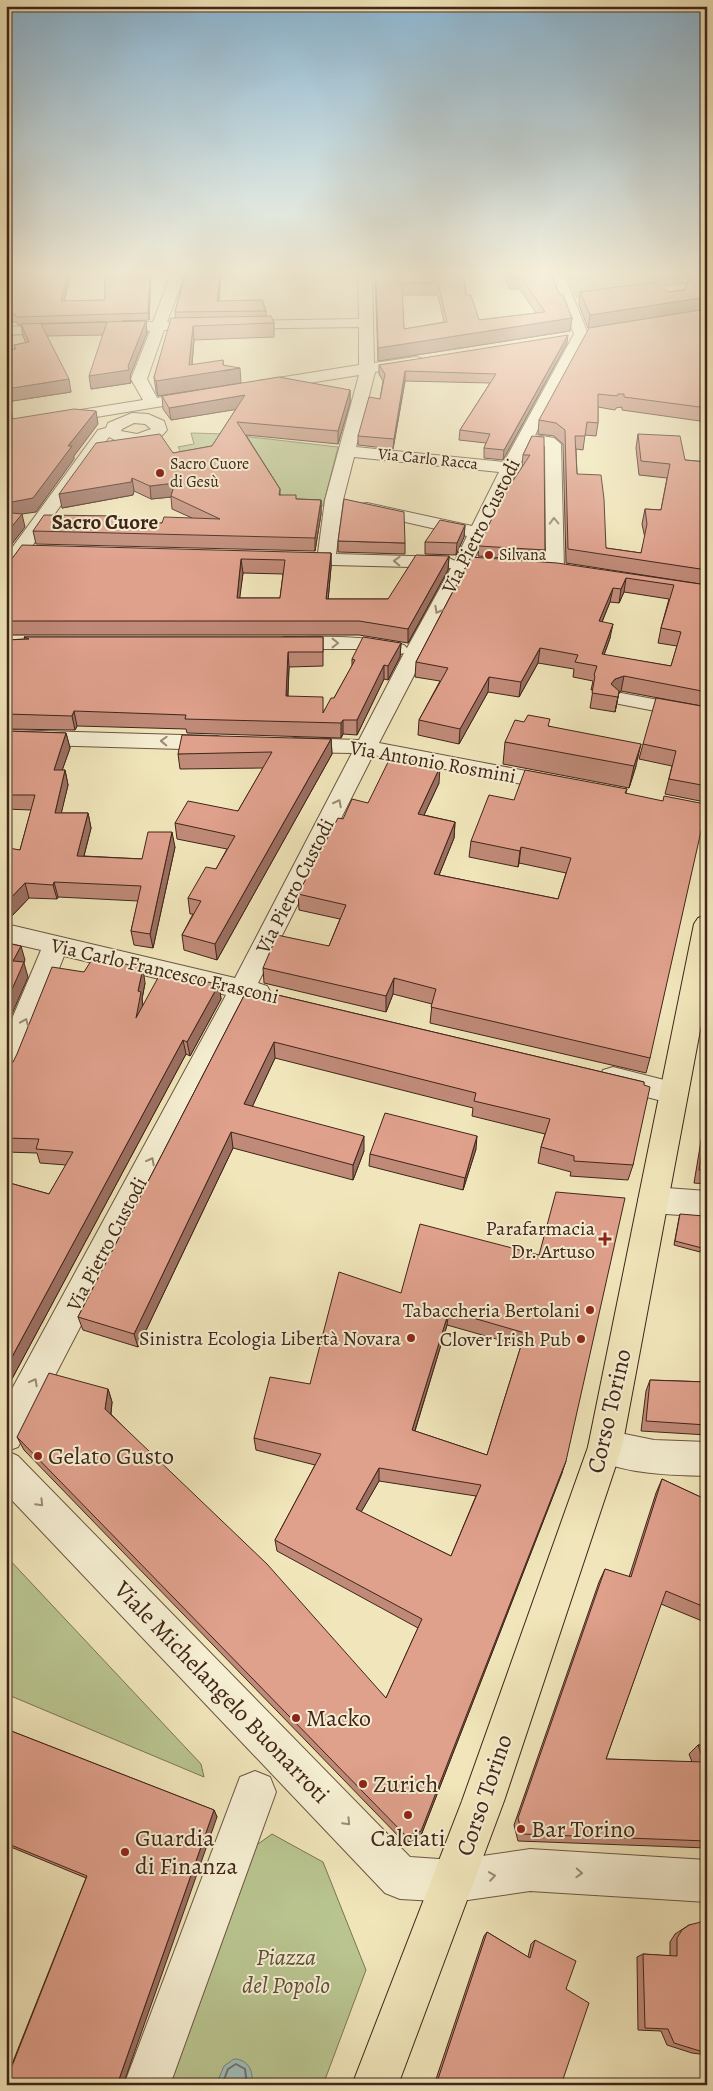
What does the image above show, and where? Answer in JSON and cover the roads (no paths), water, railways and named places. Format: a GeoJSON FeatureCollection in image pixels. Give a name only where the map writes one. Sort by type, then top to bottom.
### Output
{"type":"FeatureCollection","features":[{"type":"Feature","properties":{"kind":"main road","name":"Corso Torino"},"geometry":{"type":"LineString","coordinates":[[375,2085],[405,2002],[454,1881],[605,1447],[674,1093],[702,977],[707,924]]}},
{"type":"Feature","properties":{"kind":"street"},"geometry":{"type":"LineString","coordinates":[[142,372],[139,379],[152,403]]}},
{"type":"Feature","properties":{"kind":"street"},"geometry":{"type":"LineString","coordinates":[[244,389],[352,372]]}},
{"type":"Feature","properties":{"kind":"street"},"geometry":{"type":"LineString","coordinates":[[326,559],[334,500],[367,372]]}},
{"type":"Feature","properties":{"kind":"street","name":"Via Pietro Custodi"},"geometry":{"type":"LineString","coordinates":[[6,1435],[242,989],[368,747],[415,652],[472,564],[478,533],[509,468],[527,439],[562,372]]}},
{"type":"Feature","properties":{"kind":"street"},"geometry":{"type":"LineString","coordinates":[[6,427],[216,393]]}},
{"type":"Feature","properties":{"kind":"street"},"geometry":{"type":"LineString","coordinates":[[6,569],[109,433],[95,412]]}},
{"type":"Feature","properties":{"kind":"street"},"geometry":{"type":"LineString","coordinates":[[527,439],[553,444],[546,569],[574,572]]}},
{"type":"Feature","properties":{"kind":"street","name":"Via Carlo Racca"},"geometry":{"type":"LineString","coordinates":[[347,451],[509,468]]}},
{"type":"Feature","properties":{"kind":"street"},"geometry":{"type":"LineString","coordinates":[[334,500],[478,533]]}},
{"type":"Feature","properties":{"kind":"street"},"geometry":{"type":"LineString","coordinates":[[19,552],[39,552]]}},
{"type":"Feature","properties":{"kind":"street"},"geometry":{"type":"LineString","coordinates":[[276,558],[472,564]]}},
{"type":"Feature","properties":{"kind":"street"},"geometry":{"type":"LineString","coordinates":[[271,643],[359,642],[415,652]]}},
{"type":"Feature","properties":{"kind":"street"},"geometry":{"type":"LineString","coordinates":[[621,699],[707,714]]}},
{"type":"Feature","properties":{"kind":"street"},"geometry":{"type":"LineString","coordinates":[[6,736],[236,743]]}},
{"type":"Feature","properties":{"kind":"street","name":"Via Antonio Rosmini"},"geometry":{"type":"LineString","coordinates":[[275,744],[368,747],[581,788]]}},
{"type":"Feature","properties":{"kind":"street","name":"Via Carlo Francesco Frasconi"},"geometry":{"type":"LineString","coordinates":[[6,933],[286,1000]]}},
{"type":"Feature","properties":{"kind":"street"},"geometry":{"type":"LineString","coordinates":[[6,1067],[56,945]]}},
{"type":"Feature","properties":{"kind":"street"},"geometry":{"type":"LineString","coordinates":[[593,1074],[674,1093]]}},
{"type":"Feature","properties":{"kind":"street"},"geometry":{"type":"LineString","coordinates":[[653,1200],[707,1204]]}},
{"type":"Feature","properties":{"kind":"street"},"geometry":{"type":"LineString","coordinates":[[605,1447],[654,1457],[707,1460]]}},
{"type":"Feature","properties":{"kind":"street","name":"Viale Michelangelo Buonarroti"},"geometry":{"type":"LineString","coordinates":[[6,1468],[400,1878],[454,1881],[530,1870],[707,1881]]}},
{"type":"Feature","properties":{"kind":"street"},"geometry":{"type":"LineString","coordinates":[[148,2085],[255,1792]]}},
{"type":"Feature","properties":{"kind":"water"},"geometry":{"type":"Polygon","coordinates":[[[234,2059],[243,2061],[249,2067],[252,2075],[251,2085],[216,2085],[224,2066],[234,2059]]]}},
{"type":"Feature","properties":{"kind":"place","name":"Sacro Cuore di Gesù"},"geometry":{"type":"Point","coordinates":[160,473]}},
{"type":"Feature","properties":{"kind":"place","name":"Silvana"},"geometry":{"type":"Point","coordinates":[489,555]}},
{"type":"Feature","properties":{"kind":"place","name":"Parafarmacia Dr. Artuso"},"geometry":{"type":"Point","coordinates":[605,1239]}},
{"type":"Feature","properties":{"kind":"place","name":"Tabaccheria Bertolani"},"geometry":{"type":"Point","coordinates":[590,1310]}},
{"type":"Feature","properties":{"kind":"place","name":"Sinistra Ecologia Libertà Novara"},"geometry":{"type":"Point","coordinates":[411,1338]}},
{"type":"Feature","properties":{"kind":"place","name":"Clover Irish Pub"},"geometry":{"type":"Point","coordinates":[581,1339]}},
{"type":"Feature","properties":{"kind":"place","name":"Gelato Gusto"},"geometry":{"type":"Point","coordinates":[38,1456]}},
{"type":"Feature","properties":{"kind":"place","name":"Macko"},"geometry":{"type":"Point","coordinates":[296,1718]}},
{"type":"Feature","properties":{"kind":"place","name":"Zurich"},"geometry":{"type":"Point","coordinates":[363,1784]}},
{"type":"Feature","properties":{"kind":"place","name":"Calciati"},"geometry":{"type":"Point","coordinates":[408,1815]}},
{"type":"Feature","properties":{"kind":"place","name":"Bar Torino"},"geometry":{"type":"Point","coordinates":[521,1829]}},
{"type":"Feature","properties":{"kind":"place","name":"Guardia di Finanza"},"geometry":{"type":"Point","coordinates":[125,1852]}},
{"type":"Feature","properties":{"kind":"district","name":"Sacro Cuore"},"geometry":{"type":"Point","coordinates":[105,522]}},
{"type":"Feature","properties":{"kind":"park label","name":"Piazza del Popolo"},"geometry":{"type":"Point","coordinates":[286,1971]}}]}
